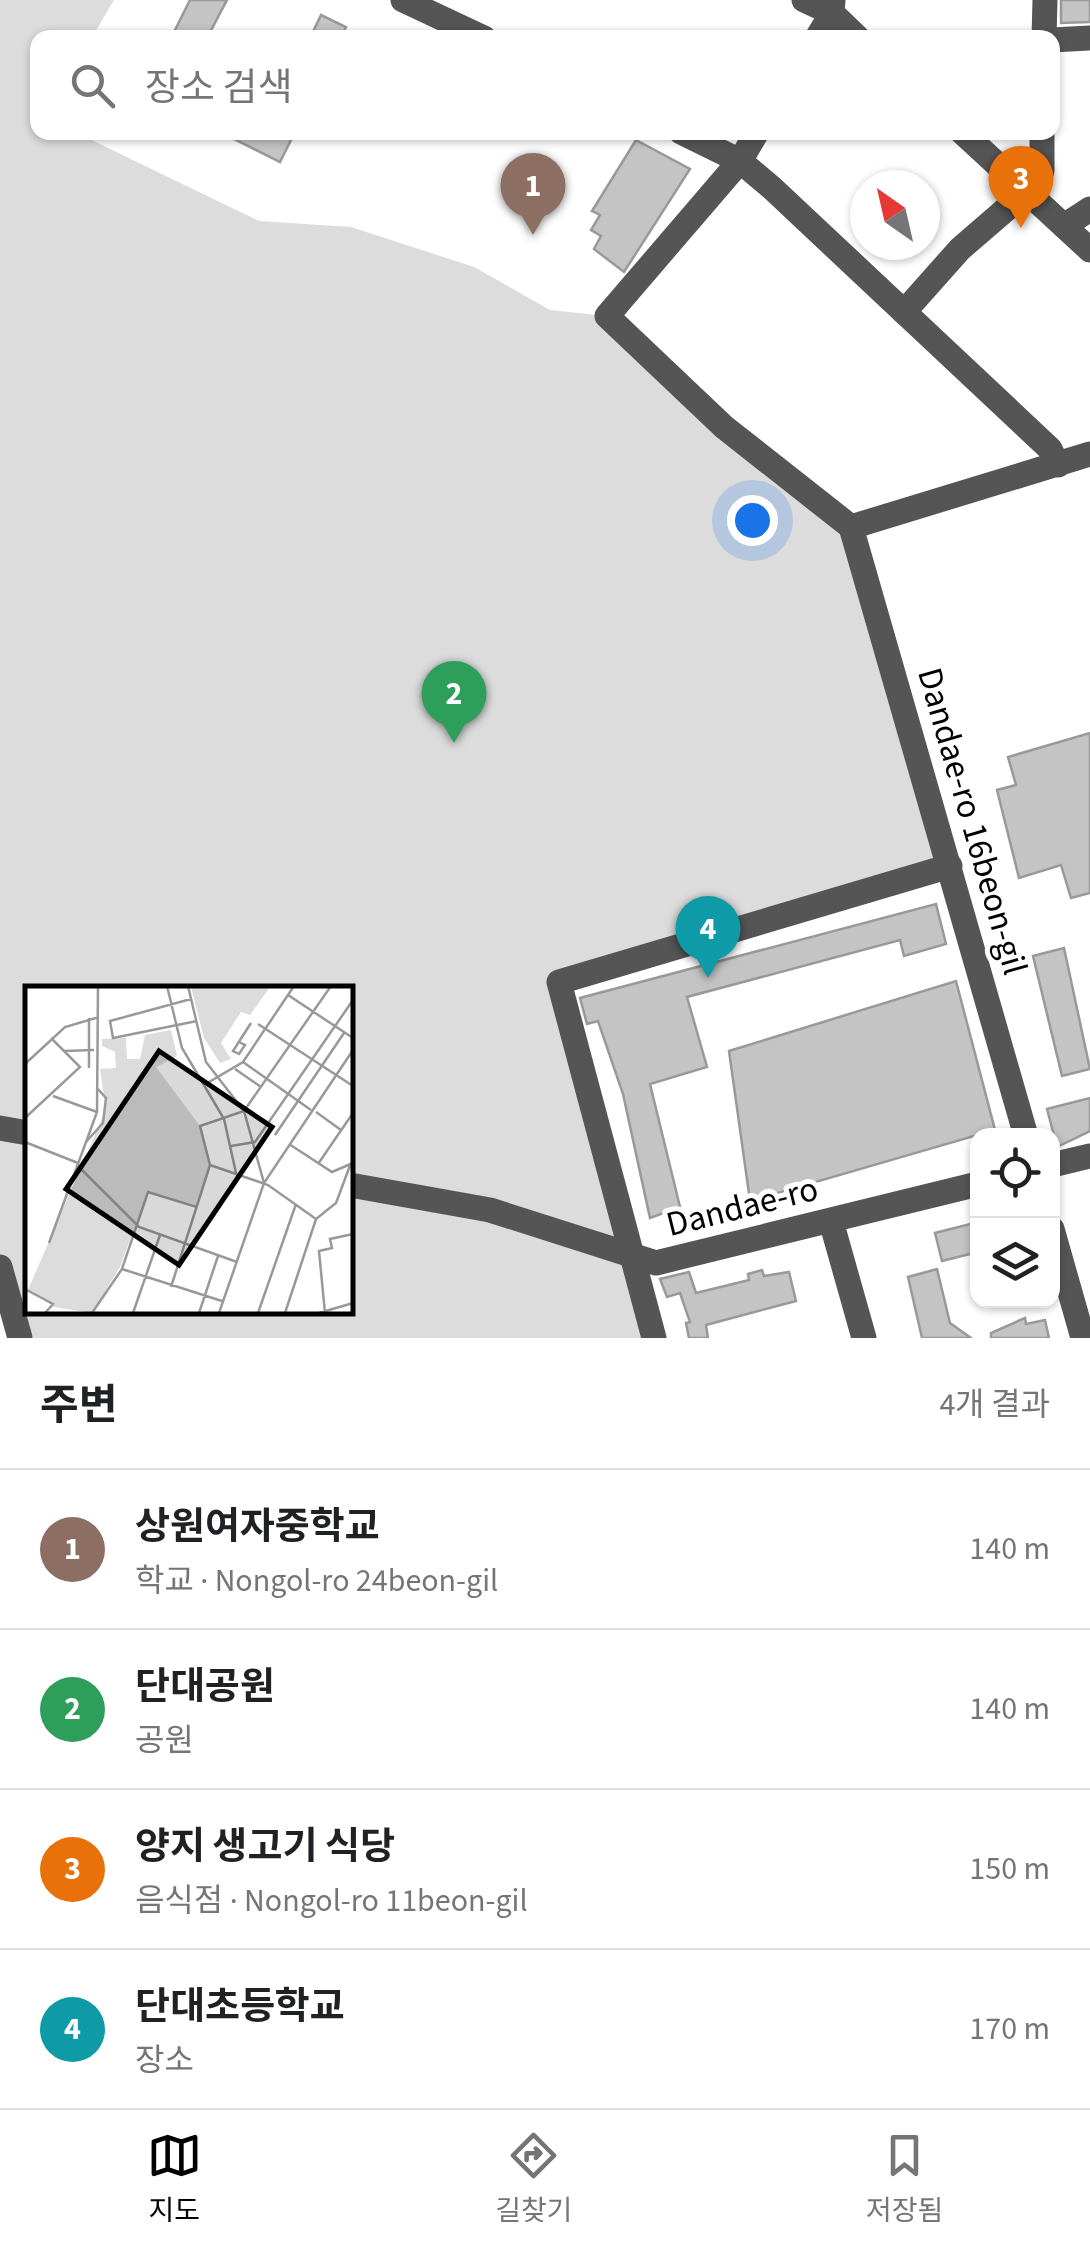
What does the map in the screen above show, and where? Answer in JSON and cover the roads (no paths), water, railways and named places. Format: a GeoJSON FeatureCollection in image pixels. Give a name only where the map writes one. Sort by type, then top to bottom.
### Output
{"type":"FeatureCollection","features":[{"type":"Feature","properties":{"kind":"street"},"geometry":{"type":"LineString","coordinates":[[403,0],[459,11],[477,30]]}},
{"type":"Feature","properties":{"kind":"street"},"geometry":{"type":"LineString","coordinates":[[804,0],[832,7],[851,30]]}},
{"type":"Feature","properties":{"kind":"street"},"geometry":{"type":"LineString","coordinates":[[1044,30],[1045,0]]}},
{"type":"Feature","properties":{"kind":"street"},"geometry":{"type":"LineString","coordinates":[[821,30],[832,7]]}},
{"type":"Feature","properties":{"kind":"street"},"geometry":{"type":"LineString","coordinates":[[1060,40],[1090,38]]}},
{"type":"Feature","properties":{"kind":"street"},"geometry":{"type":"LineString","coordinates":[[697,140],[740,161],[1050,449],[1058,465]]}},
{"type":"Feature","properties":{"kind":"street"},"geometry":{"type":"LineString","coordinates":[[752,140],[740,161],[608,316],[724,427],[851,527],[1090,454]]}},
{"type":"Feature","properties":{"kind":"street"},"geometry":{"type":"LineString","coordinates":[[971,140],[1090,250]]}},
{"type":"Feature","properties":{"kind":"street"},"geometry":{"type":"LineString","coordinates":[[904,312],[960,249],[1026,192],[1042,171],[1042,140]]}},
{"type":"Feature","properties":{"kind":"street"},"geometry":{"type":"LineString","coordinates":[[1064,226],[1090,209]]}},
{"type":"Feature","properties":{"kind":"street","name":"Dandae-ro 16beon-gil"},"geometry":{"type":"LineString","coordinates":[[851,527],[1024,1128]]}},
{"type":"Feature","properties":{"kind":"street"},"geometry":{"type":"LineString","coordinates":[[654,1338],[558,982],[950,866]]}},
{"type":"Feature","properties":{"kind":"street"},"geometry":{"type":"LineString","coordinates":[[0,1128],[25,1132]]}},
{"type":"Feature","properties":{"kind":"street"},"geometry":{"type":"LineString","coordinates":[[1060,1163],[1090,1156]]}},
{"type":"Feature","properties":{"kind":"street","name":"Dandae-ro"},"geometry":{"type":"LineString","coordinates":[[352,1185],[490,1210],[656,1263],[970,1186]]}},
{"type":"Feature","properties":{"kind":"street"},"geometry":{"type":"LineString","coordinates":[[830,1221],[864,1338]]}},
{"type":"Feature","properties":{"kind":"street"},"geometry":{"type":"LineString","coordinates":[[1060,1256],[1083,1338]]}},
{"type":"Feature","properties":{"kind":"street"},"geometry":{"type":"LineString","coordinates":[[0,1267],[20,1338]]}},
{"type":"Feature","properties":{"kind":"place","name":"양지 생고기 식당"},"geometry":{"type":"Point","coordinates":[1021,228]}},
{"type":"Feature","properties":{"kind":"place","name":"상원여자중학교"},"geometry":{"type":"Point","coordinates":[533,235]}},
{"type":"Feature","properties":{"kind":"place","name":"단대공원"},"geometry":{"type":"Point","coordinates":[454,743]}},
{"type":"Feature","properties":{"kind":"place","name":"단대초등학교"},"geometry":{"type":"Point","coordinates":[708,978]}}]}
